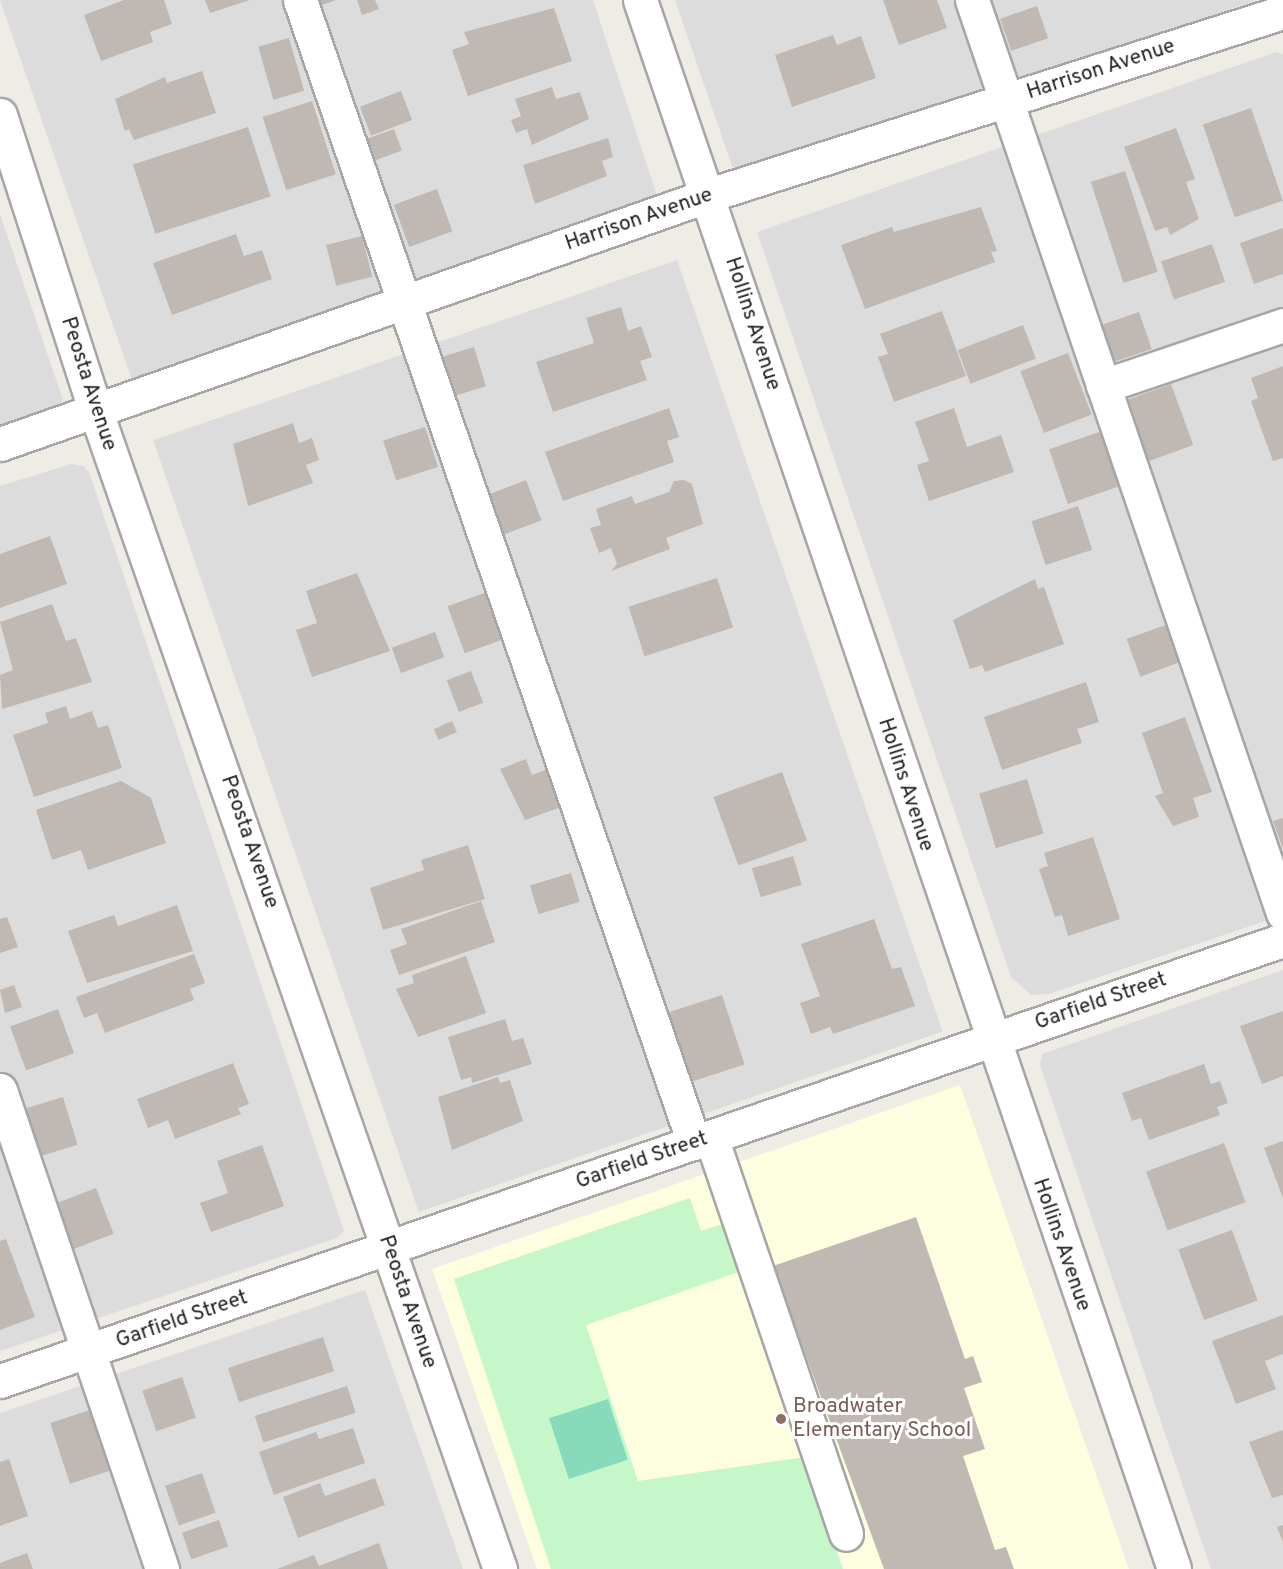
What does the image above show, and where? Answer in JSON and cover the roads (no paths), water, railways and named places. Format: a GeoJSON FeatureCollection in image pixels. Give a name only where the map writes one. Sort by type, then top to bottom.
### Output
{"type":"FeatureCollection","features":[{"type":"Feature","properties":{"kind":"street"},"geometry":{"type":"LineString","coordinates":[[300,0],[404,303],[702,1140],[846,1534]]}},
{"type":"Feature","properties":{"kind":"street","name":"Hollins Avenue"},"geometry":{"type":"LineString","coordinates":[[640,0],[709,195],[990,1040],[1174,1569]]}},
{"type":"Feature","properties":{"kind":"street"},"geometry":{"type":"LineString","coordinates":[[972,0],[1283,913]]}},
{"type":"Feature","properties":{"kind":"street","name":"Harrison Avenue"},"geometry":{"type":"LineString","coordinates":[[0,444],[709,195],[1283,12]]}},
{"type":"Feature","properties":{"kind":"street","name":"Peosta Avenue"},"geometry":{"type":"LineString","coordinates":[[0,115],[96,412],[500,1569]]}},
{"type":"Feature","properties":{"kind":"street"},"geometry":{"type":"LineString","coordinates":[[1103,386],[1283,325]]}},
{"type":"Feature","properties":{"kind":"street","name":"Garfield Street"},"geometry":{"type":"LineString","coordinates":[[0,1381],[90,1353],[1283,940]]}},
{"type":"Feature","properties":{"kind":"street"},"geometry":{"type":"LineString","coordinates":[[0,1090],[162,1569]]}},
{"type":"Feature","properties":{"kind":"place","name":"Broadwater Elementary School"},"geometry":{"type":"Point","coordinates":[781,1419]}}]}
